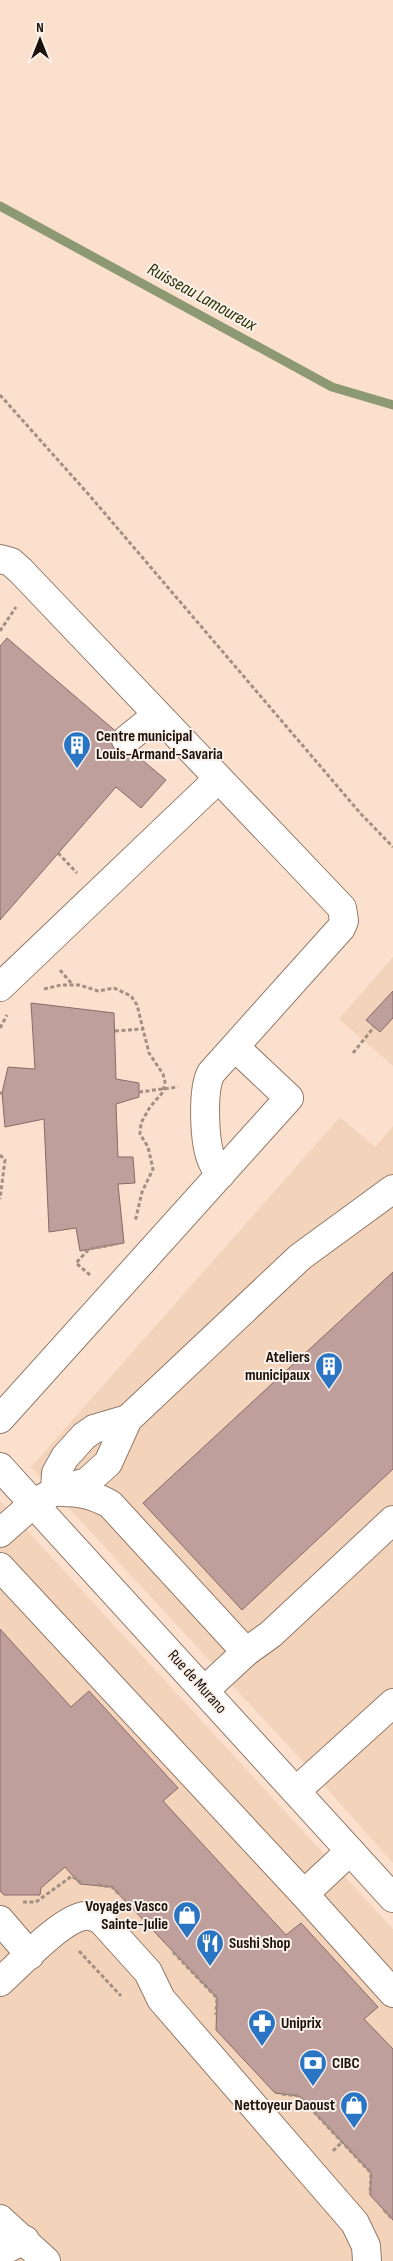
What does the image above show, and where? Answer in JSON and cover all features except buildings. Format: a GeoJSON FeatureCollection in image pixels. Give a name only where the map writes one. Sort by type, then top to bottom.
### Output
{"type":"FeatureCollection","features":[{"type":"Feature","properties":{"kind":"street"},"geometry":{"type":"LineString","coordinates":[[0,559],[11,562],[20,571],[342,908],[344,921],[341,928],[211,1073],[205,1090],[209,1152],[212,1162],[221,1174]]}},
{"type":"Feature","properties":{"kind":"street"},"geometry":{"type":"LineString","coordinates":[[126,740],[157,715]]}},
{"type":"Feature","properties":{"kind":"street"},"geometry":{"type":"LineString","coordinates":[[0,987],[218,779]]}},
{"type":"Feature","properties":{"kind":"street"},"geometry":{"type":"LineString","coordinates":[[0,1420],[289,1098],[235,1047]]}},
{"type":"Feature","properties":{"kind":"street"},"geometry":{"type":"LineString","coordinates":[[0,1534],[44,1498],[87,1482],[108,1463],[128,1418],[300,1257],[393,1189]]}},
{"type":"Feature","properties":{"kind":"street","name":"Rue de Murano"},"geometry":{"type":"LineString","coordinates":[[0,1467],[44,1498],[205,1690],[393,1898]]}},
{"type":"Feature","properties":{"kind":"street"},"geometry":{"type":"LineString","coordinates":[[44,1498],[82,1492],[93,1495],[110,1504],[246,1652]]}},
{"type":"Feature","properties":{"kind":"street"},"geometry":{"type":"LineString","coordinates":[[205,1690],[246,1652],[271,1634],[393,1520]]}},
{"type":"Feature","properties":{"kind":"street"},"geometry":{"type":"LineString","coordinates":[[0,1568],[304,1894],[393,1994]]}},
{"type":"Feature","properties":{"kind":"street"},"geometry":{"type":"LineString","coordinates":[[296,1791],[393,1703]]}},
{"type":"Feature","properties":{"kind":"street"},"geometry":{"type":"LineString","coordinates":[[304,1894],[350,1851]]}},
{"type":"Feature","properties":{"kind":"street"},"geometry":{"type":"LineString","coordinates":[[0,1982],[58,1929],[76,1918],[96,1917],[102,1921],[148,1972],[160,1999],[355,2223],[366,2246],[367,2261]]}},
{"type":"Feature","properties":{"kind":"street"},"geometry":{"type":"LineString","coordinates":[[0,1920],[30,1955]]}},
{"type":"Feature","properties":{"kind":"street"},"geometry":{"type":"LineString","coordinates":[[0,2219],[46,2261]]}},
{"type":"Feature","properties":{"kind":"street"},"geometry":{"type":"LineString","coordinates":[[0,2252],[25,2240]]}},
{"type":"Feature","properties":{"kind":"path"},"geometry":{"type":"LineString","coordinates":[[0,395],[90,496],[361,814],[393,848]]}},
{"type":"Feature","properties":{"kind":"path"},"geometry":{"type":"LineString","coordinates":[[0,631],[17,604]]}},
{"type":"Feature","properties":{"kind":"path"},"geometry":{"type":"LineString","coordinates":[[58,853],[78,874]]}},
{"type":"Feature","properties":{"kind":"path"},"geometry":{"type":"LineString","coordinates":[[60,970],[72,985]]}},
{"type":"Feature","properties":{"kind":"path"},"geometry":{"type":"LineString","coordinates":[[41,990],[61,985],[80,985],[98,991],[114,988],[124,991],[137,1005],[149,1053],[164,1074],[164,1088],[141,1123],[140,1134],[148,1147],[153,1169],[142,1192],[133,1227]]}},
{"type":"Feature","properties":{"kind":"path"},"geometry":{"type":"LineString","coordinates":[[353,1053],[374,1027]]}},
{"type":"Feature","properties":{"kind":"path"},"geometry":{"type":"LineString","coordinates":[[115,1031],[143,1029]]}},
{"type":"Feature","properties":{"kind":"path"},"geometry":{"type":"LineString","coordinates":[[139,1092],[180,1087]]}},
{"type":"Feature","properties":{"kind":"path"},"geometry":{"type":"LineString","coordinates":[[0,1155],[5,1160],[0,1198]]}},
{"type":"Feature","properties":{"kind":"path"},"geometry":{"type":"LineString","coordinates":[[94,1279],[76,1263],[89,1249],[124,1243]]}},
{"type":"Feature","properties":{"kind":"shaded area"},"geometry":{"type":"Polygon","coordinates":[[[393,957],[393,1066],[339,1019],[393,957]]]}},
{"type":"Feature","properties":{"kind":"shaded area"},"geometry":{"type":"Polygon","coordinates":[[[340,1117],[375,1147],[393,1126],[393,1863],[304,1763],[31,1467],[340,1117]]]}},
{"type":"Feature","properties":{"kind":"shaded area"},"geometry":{"type":"Polygon","coordinates":[[[0,1501],[393,1929],[393,2261],[0,2261],[0,1501]]]}},
{"type":"Feature","properties":{"kind":"waterway","name":"Ruisseau Lamoureux"},"geometry":{"type":"LineString","coordinates":[[0,206],[332,387],[393,405]]}},
{"type":"Feature","properties":{"kind":"place","name":"Centre municipal Louis-Armand-Savaria"},"geometry":{"type":"Point","coordinates":[77,769]}},
{"type":"Feature","properties":{"kind":"place","name":"Ateliers municipaux"},"geometry":{"type":"Point","coordinates":[329,1390]}},
{"type":"Feature","properties":{"kind":"place","name":"Voyages Vasco Sainte-Julie"},"geometry":{"type":"Point","coordinates":[187,1939]}},
{"type":"Feature","properties":{"kind":"place","name":"Sushi Shop"},"geometry":{"type":"Point","coordinates":[210,1967]}},
{"type":"Feature","properties":{"kind":"place","name":"Uniprix"},"geometry":{"type":"Point","coordinates":[262,2047]}},
{"type":"Feature","properties":{"kind":"place","name":"CIBC"},"geometry":{"type":"Point","coordinates":[313,2087]}},
{"type":"Feature","properties":{"kind":"place","name":"Nettoyeur Daoust"},"geometry":{"type":"Point","coordinates":[354,2129]}}]}
